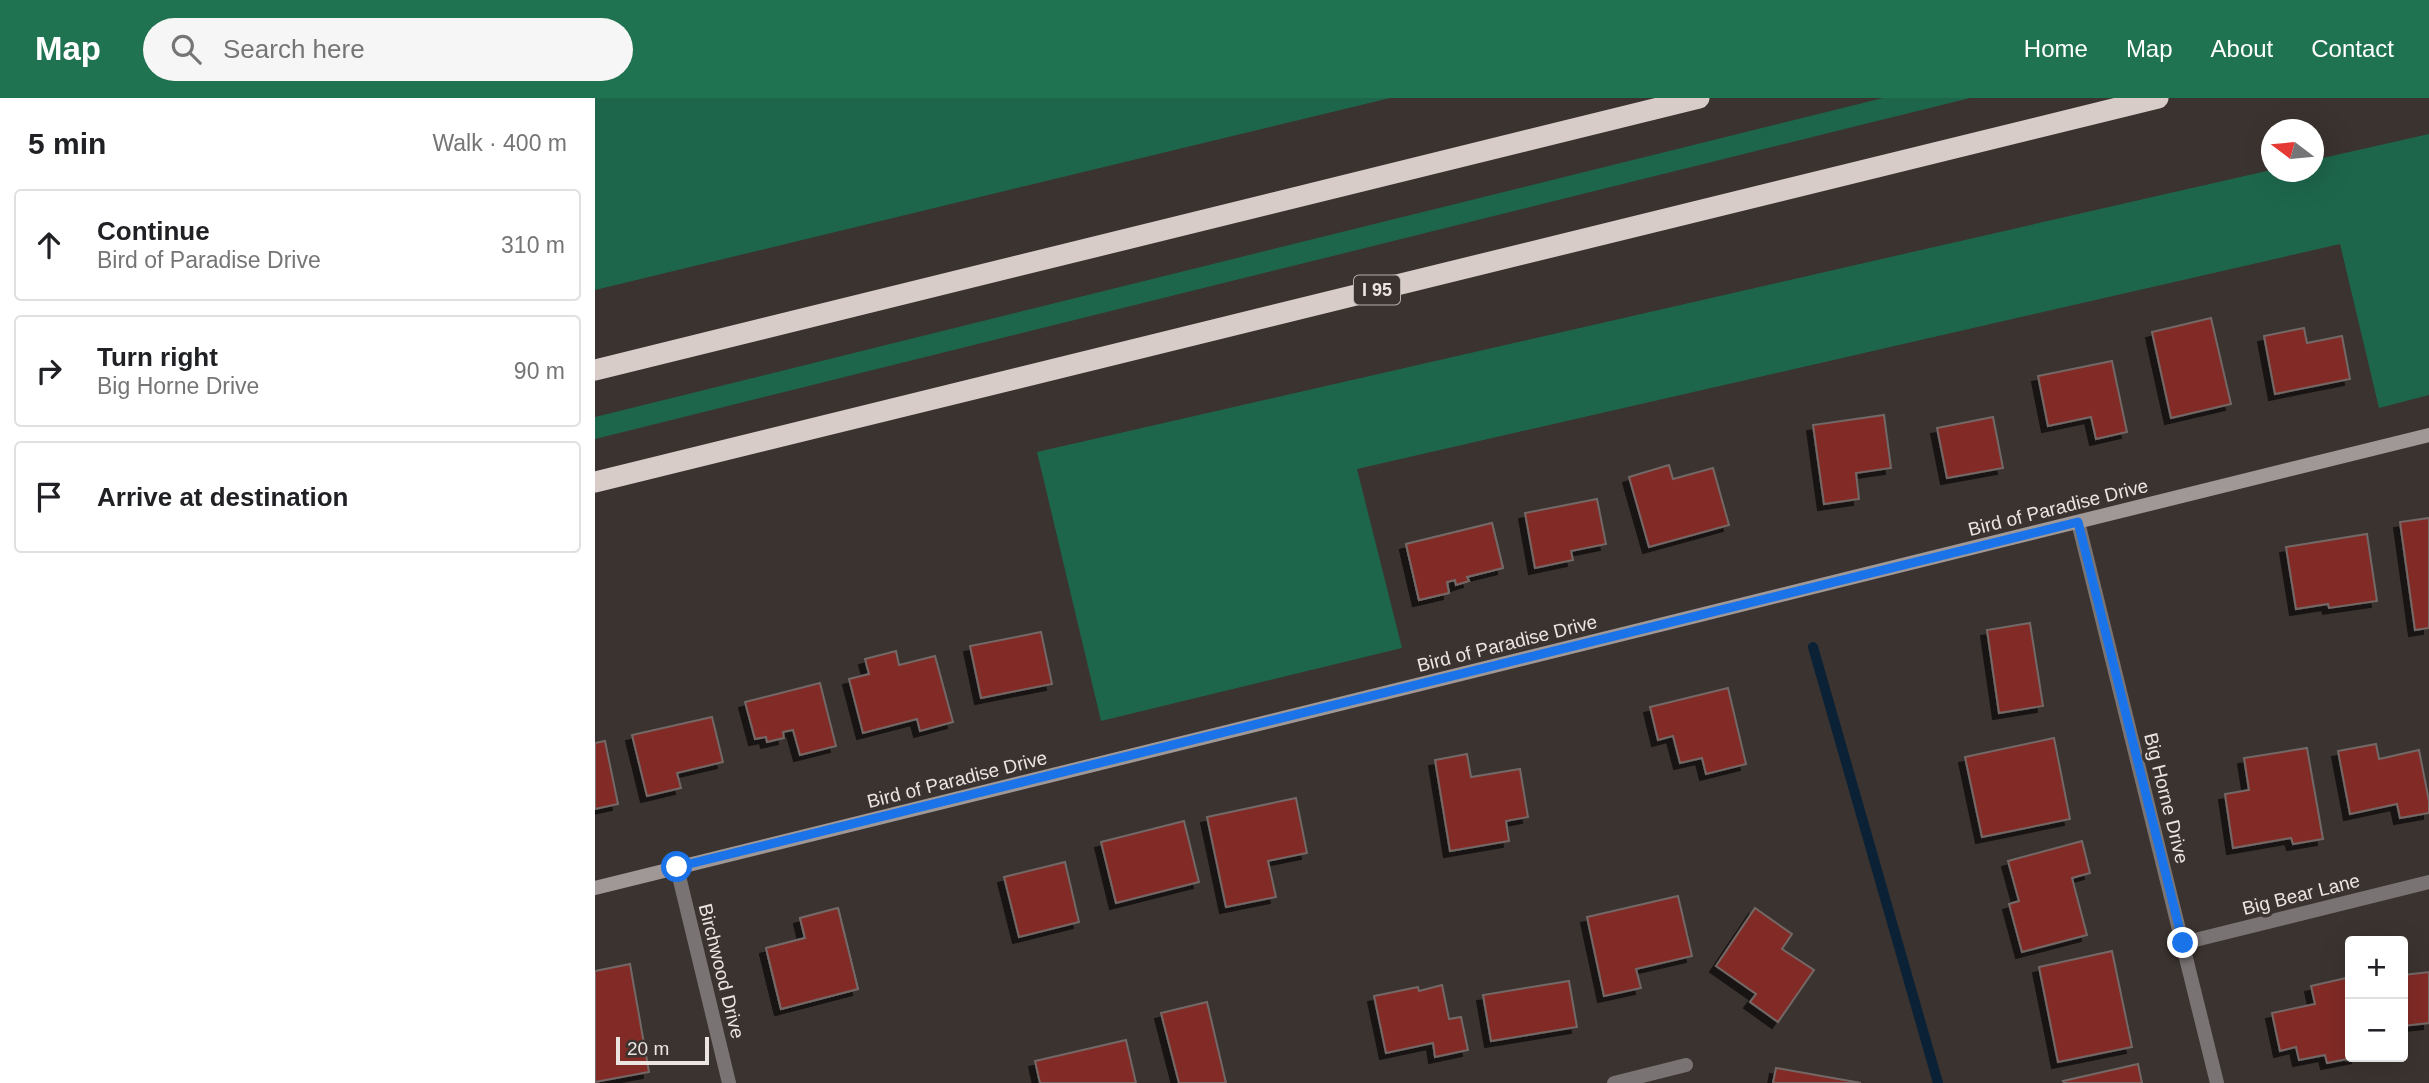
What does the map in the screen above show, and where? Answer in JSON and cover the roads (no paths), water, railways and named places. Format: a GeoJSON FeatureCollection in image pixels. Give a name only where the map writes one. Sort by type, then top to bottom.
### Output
{"type":"FeatureCollection","features":[{"type":"Feature","properties":{"kind":"highway"},"geometry":{"type":"LineString","coordinates":[[595,370],[1699,98]]}},
{"type":"Feature","properties":{"kind":"highway","name":"I 95"},"geometry":{"type":"LineString","coordinates":[[595,482],[2158,98]]}},
{"type":"Feature","properties":{"kind":"street","name":"Bird of Paradise Drive"},"geometry":{"type":"LineString","coordinates":[[595,888],[2429,435]]}},
{"type":"Feature","properties":{"kind":"street","name":"Big Horne Drive"},"geometry":{"type":"LineString","coordinates":[[2078,522],[2217,1083]]}},
{"type":"Feature","properties":{"kind":"street","name":"Birchwood Drive"},"geometry":{"type":"LineString","coordinates":[[677,867],[729,1083]]}},
{"type":"Feature","properties":{"kind":"street","name":"Big Bear Lane"},"geometry":{"type":"LineString","coordinates":[[2183,943],[2429,882]]}},
{"type":"Feature","properties":{"kind":"street"},"geometry":{"type":"LineString","coordinates":[[1614,1083],[1686,1065]]}},
{"type":"Feature","properties":{"kind":"waterway"},"geometry":{"type":"LineString","coordinates":[[1813,647],[1938,1083]]}}]}
